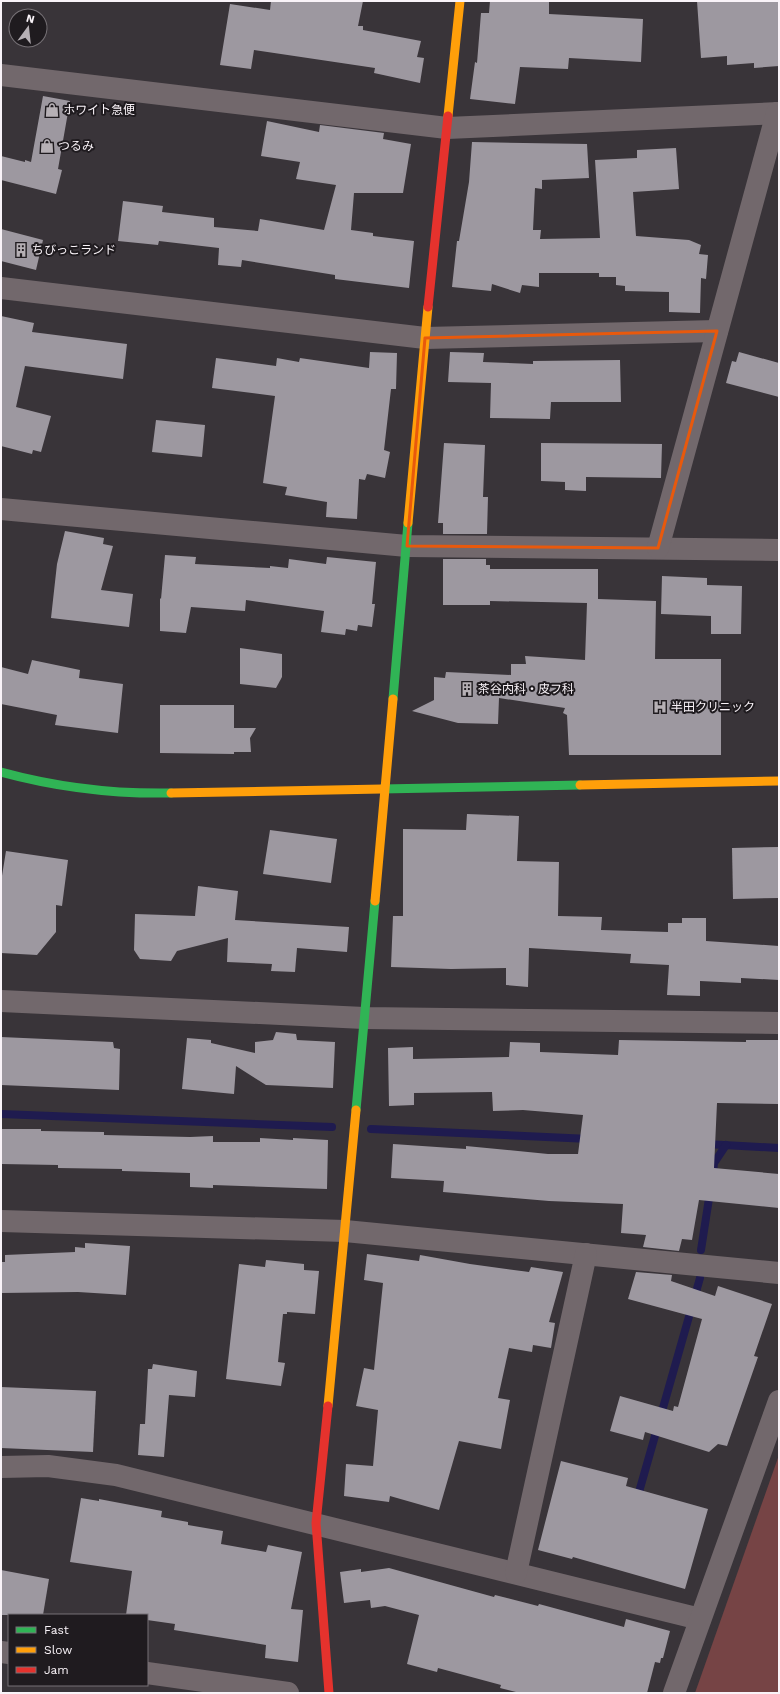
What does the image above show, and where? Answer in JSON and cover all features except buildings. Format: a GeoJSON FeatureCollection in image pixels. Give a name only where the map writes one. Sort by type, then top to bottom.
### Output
{"type":"FeatureCollection","features":[{"type":"Feature","properties":{"kind":"street"},"geometry":{"type":"LineString","coordinates":[[329,1693],[316,1523],[386,788],[425,338],[460,1]]}},
{"type":"Feature","properties":{"kind":"street"},"geometry":{"type":"LineString","coordinates":[[1,75],[447,128],[778,113],[658,548]]}},
{"type":"Feature","properties":{"kind":"street"},"geometry":{"type":"LineString","coordinates":[[1,288],[425,338],[717,331]]}},
{"type":"Feature","properties":{"kind":"street"},"geometry":{"type":"LineString","coordinates":[[1,509],[407,546],[779,550]]}},
{"type":"Feature","properties":{"kind":"street"},"geometry":{"type":"LineString","coordinates":[[1,772],[23,778],[92,790],[160,793],[779,781]]}},
{"type":"Feature","properties":{"kind":"street"},"geometry":{"type":"LineString","coordinates":[[1,1002],[364,1018],[779,1023]]}},
{"type":"Feature","properties":{"kind":"street"},"geometry":{"type":"LineString","coordinates":[[1,1221],[345,1231],[779,1274]]}},
{"type":"Feature","properties":{"kind":"street"},"geometry":{"type":"LineString","coordinates":[[516,1573],[586,1254]]}},
{"type":"Feature","properties":{"kind":"street"},"geometry":{"type":"LineString","coordinates":[[674,1693],[779,1402]]}},
{"type":"Feature","properties":{"kind":"street"},"geometry":{"type":"LineString","coordinates":[[1,1467],[48,1466],[116,1475],[316,1523],[700,1619]]}},
{"type":"Feature","properties":{"kind":"street"},"geometry":{"type":"LineString","coordinates":[[148,1673],[288,1693]]}},
{"type":"Feature","properties":{"kind":"highlighted area"},"geometry":{"type":"Polygon","coordinates":[[[717,331],[658,548],[407,546],[425,338],[717,331]]]}},
{"type":"Feature","properties":{"kind":"shaded area"},"geometry":{"type":"Polygon","coordinates":[[[779,1455],[779,1693],[695,1693],[779,1455]]]}},
{"type":"Feature","properties":{"kind":"waterway"},"geometry":{"type":"LineString","coordinates":[[1,1114],[332,1127]]}},
{"type":"Feature","properties":{"kind":"waterway"},"geometry":{"type":"LineString","coordinates":[[371,1129],[590,1139]]}},
{"type":"Feature","properties":{"kind":"waterway"},"geometry":{"type":"LineString","coordinates":[[706,1144],[779,1148]]}},
{"type":"Feature","properties":{"kind":"waterway"},"geometry":{"type":"LineString","coordinates":[[713,1172],[714,1163],[726,1145]]}},
{"type":"Feature","properties":{"kind":"waterway"},"geometry":{"type":"LineString","coordinates":[[701,1250],[710,1192]]}},
{"type":"Feature","properties":{"kind":"waterway"},"geometry":{"type":"LineString","coordinates":[[637,1499],[700,1278]]}},
{"type":"Feature","properties":{"kind":"traffic: fast"},"geometry":{"type":"LineString","coordinates":[[393,699],[408,523]]}},
{"type":"Feature","properties":{"kind":"traffic: fast"},"geometry":{"type":"LineString","coordinates":[[1,772],[64,786],[107,791],[171,793]]}},
{"type":"Feature","properties":{"kind":"traffic: fast"},"geometry":{"type":"LineString","coordinates":[[382,789],[580,785]]}},
{"type":"Feature","properties":{"kind":"traffic: fast"},"geometry":{"type":"LineString","coordinates":[[356,1110],[375,901]]}},
{"type":"Feature","properties":{"kind":"traffic: slow"},"geometry":{"type":"LineString","coordinates":[[448,116],[460,1]]}},
{"type":"Feature","properties":{"kind":"traffic: slow"},"geometry":{"type":"LineString","coordinates":[[408,523],[428,307]]}},
{"type":"Feature","properties":{"kind":"traffic: slow"},"geometry":{"type":"LineString","coordinates":[[375,901],[393,699]]}},
{"type":"Feature","properties":{"kind":"traffic: slow"},"geometry":{"type":"LineString","coordinates":[[580,785],[779,781]]}},
{"type":"Feature","properties":{"kind":"traffic: slow"},"geometry":{"type":"LineString","coordinates":[[171,793],[382,789]]}},
{"type":"Feature","properties":{"kind":"traffic: slow"},"geometry":{"type":"LineString","coordinates":[[328,1406],[356,1110]]}},
{"type":"Feature","properties":{"kind":"traffic: jam"},"geometry":{"type":"LineString","coordinates":[[428,307],[448,116]]}},
{"type":"Feature","properties":{"kind":"traffic: jam"},"geometry":{"type":"LineString","coordinates":[[328,1406],[316,1523],[329,1693]]}},
{"type":"Feature","properties":{"kind":"place","name":"ホワイト急便"},"geometry":{"type":"Point","coordinates":[52,110]}},
{"type":"Feature","properties":{"kind":"place","name":"つるみ"},"geometry":{"type":"Point","coordinates":[47,146]}},
{"type":"Feature","properties":{"kind":"place","name":"ちびっこランド"},"geometry":{"type":"Point","coordinates":[21,250]}},
{"type":"Feature","properties":{"kind":"place","name":"茶谷内科・皮フ科"},"geometry":{"type":"Point","coordinates":[467,689]}},
{"type":"Feature","properties":{"kind":"place","name":"半田クリニック"},"geometry":{"type":"Point","coordinates":[660,707]}}]}
